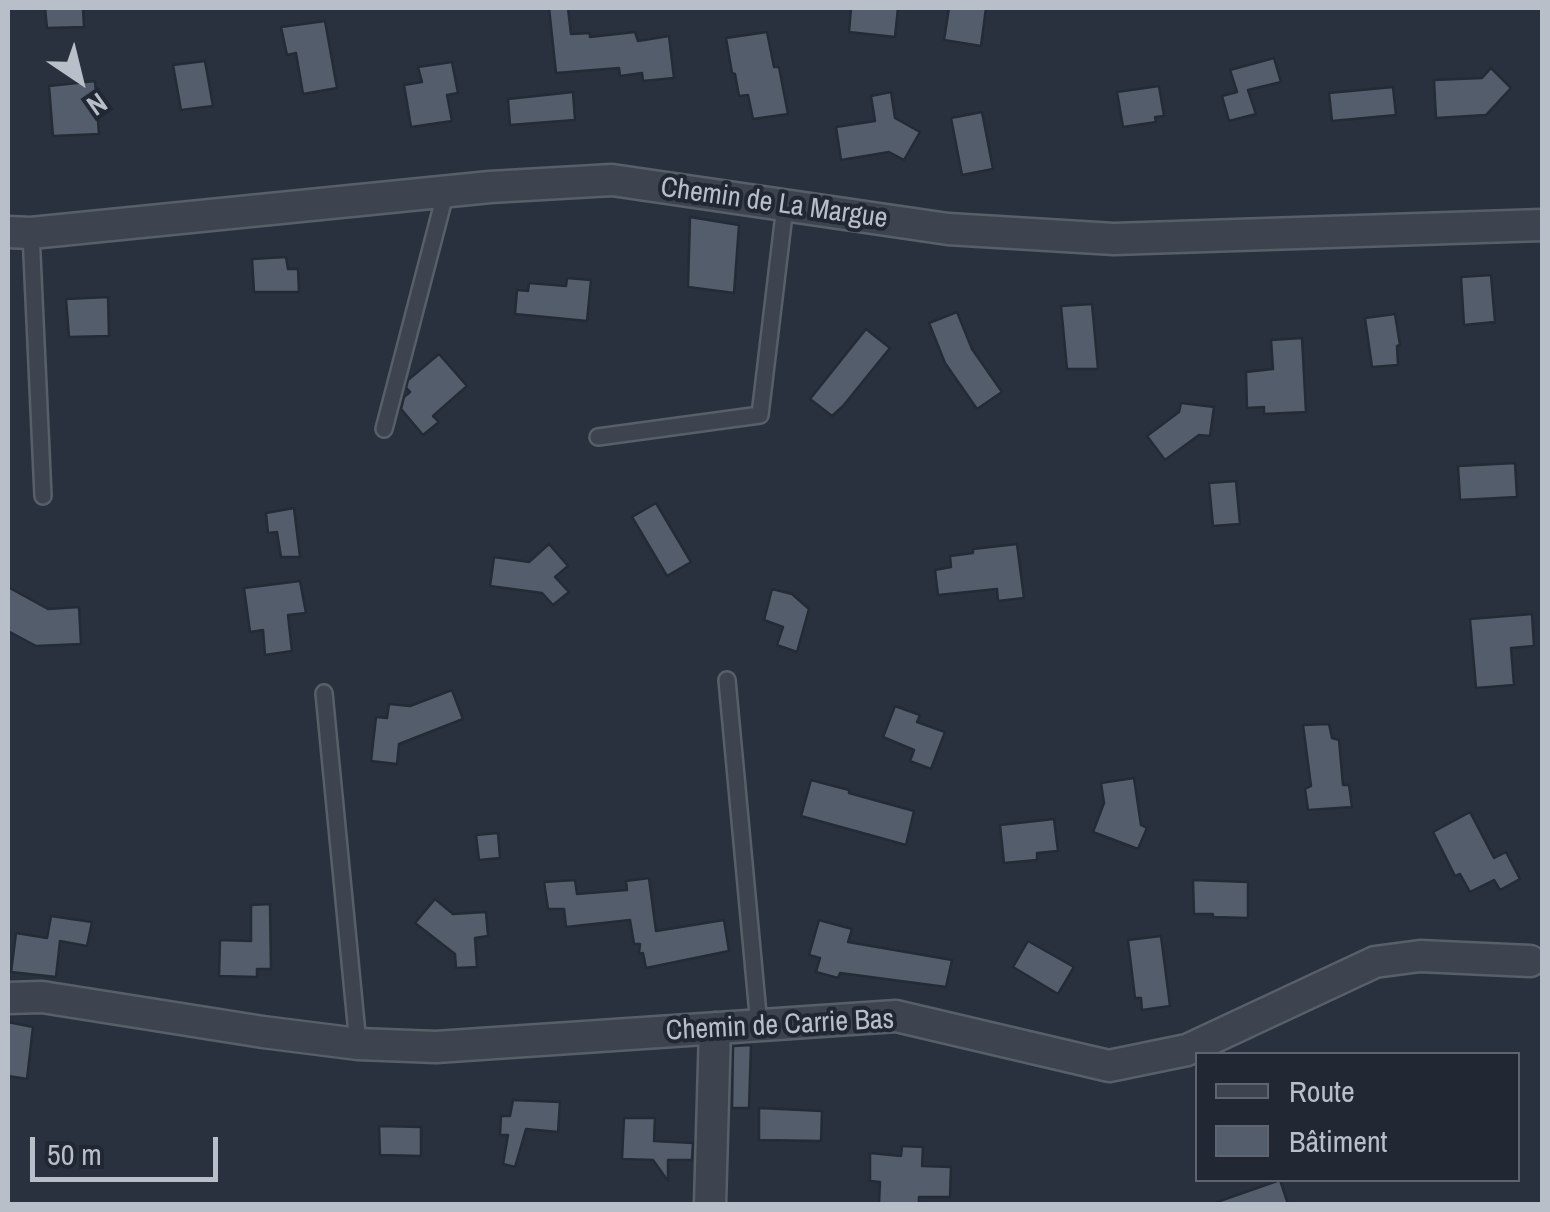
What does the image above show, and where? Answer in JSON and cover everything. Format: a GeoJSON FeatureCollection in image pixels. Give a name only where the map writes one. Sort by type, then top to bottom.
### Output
{"type":"FeatureCollection","features":[{"type":"Feature","properties":{"kind":"street","name":"Chemin de La Margue"},"geometry":{"type":"LineString","coordinates":[[19,232],[446,191],[612,180],[948,229],[1114,238],[1542,225]]}},
{"type":"Feature","properties":{"kind":"street","name":"Chemin de Carrie Bas"},"geometry":{"type":"LineString","coordinates":[[8,998],[42,996],[263,1032],[358,1044],[436,1048],[896,1016],[1108,1066],[1186,1050],[1375,962],[1420,956],[1530,961]]}},
{"type":"Feature","properties":{"kind":"street"},"geometry":{"type":"LineString","coordinates":[[710,1204],[715,1028]]}},
{"type":"Feature","properties":{"kind":"lane"},"geometry":{"type":"LineString","coordinates":[[384,429],[446,191]]}},
{"type":"Feature","properties":{"kind":"lane"},"geometry":{"type":"LineString","coordinates":[[598,437],[760,414],[784,206]]}},
{"type":"Feature","properties":{"kind":"lane"},"geometry":{"type":"LineString","coordinates":[[19,232],[42,496]]}},
{"type":"Feature","properties":{"kind":"lane"},"geometry":{"type":"LineString","coordinates":[[727,680],[759,1025]]}},
{"type":"Feature","properties":{"kind":"lane"},"geometry":{"type":"LineString","coordinates":[[324,693],[358,1044]]}},
{"type":"Feature","properties":{"kind":"building"},"geometry":{"type":"Polygon","coordinates":[[[45,8],[83,8],[84,27],[47,28],[45,8]]]}},
{"type":"Feature","properties":{"kind":"building"},"geometry":{"type":"Polygon","coordinates":[[[549,8],[568,8],[571,34],[590,33],[590,37],[635,32],[638,41],[669,36],[674,78],[643,81],[642,73],[620,76],[619,68],[556,73],[549,8]]]}},
{"type":"Feature","properties":{"kind":"building"},"geometry":{"type":"Polygon","coordinates":[[[851,8],[898,8],[895,37],[849,32],[851,8]]]}},
{"type":"Feature","properties":{"kind":"building"},"geometry":{"type":"Polygon","coordinates":[[[949,8],[986,8],[981,46],[944,40],[949,8]]]}},
{"type":"Feature","properties":{"kind":"building"},"geometry":{"type":"Polygon","coordinates":[[[325,21],[337,88],[303,94],[296,53],[287,55],[281,27],[325,21]]]}},
{"type":"Feature","properties":{"kind":"building"},"geometry":{"type":"Polygon","coordinates":[[[767,32],[788,114],[753,119],[748,95],[739,96],[726,38],[767,32]]]}},
{"type":"Feature","properties":{"kind":"building"},"geometry":{"type":"Polygon","coordinates":[[[1274,58],[1281,82],[1248,90],[1256,114],[1229,121],[1222,96],[1237,92],[1230,70],[1274,58]]]}},
{"type":"Feature","properties":{"kind":"building"},"geometry":{"type":"Polygon","coordinates":[[[205,61],[213,106],[181,110],[173,65],[205,61]]]}},
{"type":"Feature","properties":{"kind":"building"},"geometry":{"type":"Polygon","coordinates":[[[452,62],[458,93],[447,95],[452,121],[411,127],[404,85],[422,82],[418,67],[452,62]]]}},
{"type":"Feature","properties":{"kind":"building"},"geometry":{"type":"Polygon","coordinates":[[[1491,68],[1511,88],[1486,115],[1436,118],[1434,80],[1482,78],[1491,68]]]}},
{"type":"Feature","properties":{"kind":"building"},"geometry":{"type":"Polygon","coordinates":[[[95,81],[99,134],[53,136],[49,86],[95,81]]]}},
{"type":"Feature","properties":{"kind":"building"},"geometry":{"type":"Polygon","coordinates":[[[1159,86],[1164,116],[1155,117],[1156,122],[1123,127],[1117,92],[1159,86]]]}},
{"type":"Feature","properties":{"kind":"building"},"geometry":{"type":"Polygon","coordinates":[[[1393,87],[1396,115],[1332,121],[1329,93],[1393,87]]]}},
{"type":"Feature","properties":{"kind":"building"},"geometry":{"type":"Polygon","coordinates":[[[573,92],[575,120],[510,125],[508,99],[573,92]]]}},
{"type":"Feature","properties":{"kind":"building"},"geometry":{"type":"Polygon","coordinates":[[[891,92],[895,118],[920,132],[904,160],[889,152],[841,160],[836,127],[875,121],[871,96],[891,92]]]}},
{"type":"Feature","properties":{"kind":"building"},"geometry":{"type":"Polygon","coordinates":[[[982,112],[993,169],[962,175],[951,118],[982,112]]]}},
{"type":"Feature","properties":{"kind":"building"},"geometry":{"type":"Polygon","coordinates":[[[690,217],[739,225],[734,293],[688,287],[690,217]]]}},
{"type":"Feature","properties":{"kind":"building"},"geometry":{"type":"Polygon","coordinates":[[[286,257],[288,269],[298,269],[299,292],[254,292],[252,259],[286,257]]]}},
{"type":"Feature","properties":{"kind":"building"},"geometry":{"type":"Polygon","coordinates":[[[1491,275],[1495,322],[1464,325],[1461,277],[1491,275]]]}},
{"type":"Feature","properties":{"kind":"building"},"geometry":{"type":"Polygon","coordinates":[[[567,278],[591,280],[587,321],[515,314],[517,290],[528,291],[529,283],[566,286],[567,278]]]}},
{"type":"Feature","properties":{"kind":"building"},"geometry":{"type":"Polygon","coordinates":[[[108,297],[109,336],[69,337],[66,299],[108,297]]]}},
{"type":"Feature","properties":{"kind":"building"},"geometry":{"type":"Polygon","coordinates":[[[1092,304],[1098,369],[1067,369],[1061,306],[1092,304]]]}},
{"type":"Feature","properties":{"kind":"building"},"geometry":{"type":"Polygon","coordinates":[[[957,312],[972,349],[1002,392],[977,409],[945,363],[929,323],[957,312]]]}},
{"type":"Feature","properties":{"kind":"building"},"geometry":{"type":"Polygon","coordinates":[[[1395,314],[1400,345],[1398,365],[1372,367],[1365,318],[1395,314]]]}},
{"type":"Feature","properties":{"kind":"building"},"geometry":{"type":"Polygon","coordinates":[[[866,329],[890,348],[832,416],[810,399],[866,329]]]}},
{"type":"Feature","properties":{"kind":"building"},"geometry":{"type":"Polygon","coordinates":[[[1302,338],[1306,412],[1264,414],[1264,407],[1247,408],[1246,372],[1273,369],[1271,340],[1302,338]]]}},
{"type":"Feature","properties":{"kind":"building"},"geometry":{"type":"Polygon","coordinates":[[[439,354],[467,386],[433,416],[439,422],[423,435],[401,409],[410,392],[406,388],[408,380],[439,354]]]}},
{"type":"Feature","properties":{"kind":"building"},"geometry":{"type":"Polygon","coordinates":[[[1181,403],[1214,407],[1210,436],[1199,435],[1165,460],[1147,436],[1179,412],[1181,403]]]}},
{"type":"Feature","properties":{"kind":"building"},"geometry":{"type":"Polygon","coordinates":[[[1515,463],[1517,497],[1460,500],[1458,466],[1515,463]]]}},
{"type":"Feature","properties":{"kind":"building"},"geometry":{"type":"Polygon","coordinates":[[[1236,481],[1240,524],[1213,526],[1209,483],[1236,481]]]}},
{"type":"Feature","properties":{"kind":"building"},"geometry":{"type":"Polygon","coordinates":[[[656,503],[691,562],[667,576],[632,517],[656,503]]]}},
{"type":"Feature","properties":{"kind":"building"},"geometry":{"type":"Polygon","coordinates":[[[294,508],[300,557],[281,557],[277,532],[268,533],[266,513],[294,508]]]}},
{"type":"Feature","properties":{"kind":"building"},"geometry":{"type":"Polygon","coordinates":[[[549,544],[568,566],[555,577],[569,592],[553,605],[542,593],[490,586],[494,557],[529,562],[549,544]]]}},
{"type":"Feature","properties":{"kind":"building"},"geometry":{"type":"Polygon","coordinates":[[[1017,544],[1024,598],[998,601],[997,589],[938,595],[935,570],[951,567],[950,556],[1017,544]]]}},
{"type":"Feature","properties":{"kind":"building"},"geometry":{"type":"Polygon","coordinates":[[[300,581],[306,613],[288,615],[292,651],[265,655],[263,630],[250,632],[244,588],[300,581]]]}},
{"type":"Feature","properties":{"kind":"building"},"geometry":{"type":"Polygon","coordinates":[[[8,587],[48,609],[79,607],[81,644],[36,646],[8,631],[8,587]]]}},
{"type":"Feature","properties":{"kind":"building"},"geometry":{"type":"Polygon","coordinates":[[[772,589],[792,594],[809,609],[797,652],[777,645],[783,627],[764,620],[772,589]]]}},
{"type":"Feature","properties":{"kind":"building"},"geometry":{"type":"Polygon","coordinates":[[[1532,614],[1534,646],[1511,648],[1514,685],[1476,688],[1470,619],[1532,614]]]}},
{"type":"Feature","properties":{"kind":"building"},"geometry":{"type":"Polygon","coordinates":[[[452,690],[463,719],[399,744],[397,764],[371,761],[376,717],[387,718],[389,704],[410,706],[452,690]]]}},
{"type":"Feature","properties":{"kind":"building"},"geometry":{"type":"Polygon","coordinates":[[[895,706],[920,715],[917,722],[945,732],[931,769],[910,761],[914,750],[883,737],[895,706]]]}},
{"type":"Feature","properties":{"kind":"building"},"geometry":{"type":"Polygon","coordinates":[[[1329,724],[1332,738],[1339,740],[1343,785],[1349,785],[1352,807],[1308,810],[1305,789],[1311,786],[1303,725],[1329,724]]]}},
{"type":"Feature","properties":{"kind":"building"},"geometry":{"type":"Polygon","coordinates":[[[1134,778],[1141,825],[1147,828],[1138,849],[1093,832],[1104,803],[1101,783],[1134,778]]]}},
{"type":"Feature","properties":{"kind":"building"},"geometry":{"type":"Polygon","coordinates":[[[811,780],[914,811],[906,845],[801,816],[811,780]]]}},
{"type":"Feature","properties":{"kind":"building"},"geometry":{"type":"Polygon","coordinates":[[[1470,812],[1494,858],[1506,852],[1520,879],[1500,890],[1494,880],[1470,892],[1460,874],[1455,876],[1433,832],[1470,812]]]}},
{"type":"Feature","properties":{"kind":"building"},"geometry":{"type":"Polygon","coordinates":[[[1054,819],[1058,851],[1037,853],[1037,860],[1004,863],[1000,825],[1054,819]]]}},
{"type":"Feature","properties":{"kind":"building"},"geometry":{"type":"Polygon","coordinates":[[[498,833],[500,858],[479,860],[476,835],[498,833]]]}},
{"type":"Feature","properties":{"kind":"building"},"geometry":{"type":"Polygon","coordinates":[[[649,878],[656,931],[724,920],[729,951],[646,968],[643,953],[639,954],[640,944],[634,944],[630,920],[566,927],[564,909],[548,909],[544,882],[575,880],[577,894],[627,890],[626,881],[649,878]]]}},
{"type":"Feature","properties":{"kind":"building"},"geometry":{"type":"Polygon","coordinates":[[[1193,880],[1248,882],[1248,918],[1194,914],[1193,880]]]}},
{"type":"Feature","properties":{"kind":"building"},"geometry":{"type":"Polygon","coordinates":[[[435,899],[453,914],[486,912],[488,936],[475,938],[477,967],[456,968],[455,954],[415,923],[435,899]]]}},
{"type":"Feature","properties":{"kind":"building"},"geometry":{"type":"Polygon","coordinates":[[[270,904],[271,969],[257,969],[257,977],[219,976],[220,940],[251,941],[251,905],[270,904]]]}},
{"type":"Feature","properties":{"kind":"building"},"geometry":{"type":"Polygon","coordinates":[[[51,916],[92,922],[87,946],[60,941],[56,977],[11,972],[16,933],[47,938],[51,916]]]}},
{"type":"Feature","properties":{"kind":"building"},"geometry":{"type":"Polygon","coordinates":[[[819,920],[852,929],[848,942],[952,960],[946,987],[840,973],[838,978],[816,972],[820,958],[809,955],[819,920]]]}},
{"type":"Feature","properties":{"kind":"building"},"geometry":{"type":"Polygon","coordinates":[[[1161,936],[1170,1006],[1142,1010],[1141,998],[1135,998],[1128,940],[1161,936]]]}},
{"type":"Feature","properties":{"kind":"building"},"geometry":{"type":"Polygon","coordinates":[[[1028,941],[1074,967],[1058,994],[1013,967],[1028,941]]]}},
{"type":"Feature","properties":{"kind":"building"},"geometry":{"type":"Polygon","coordinates":[[[8,1022],[33,1027],[27,1079],[8,1076],[8,1022]]]}},
{"type":"Feature","properties":{"kind":"building"},"geometry":{"type":"Polygon","coordinates":[[[751,1045],[749,1108],[732,1108],[733,1046],[751,1045]]]}},
{"type":"Feature","properties":{"kind":"building"},"geometry":{"type":"Polygon","coordinates":[[[513,1100],[560,1102],[558,1132],[526,1129],[515,1167],[503,1164],[508,1135],[500,1135],[501,1116],[510,1116],[513,1100]]]}},
{"type":"Feature","properties":{"kind":"building"},"geometry":{"type":"Polygon","coordinates":[[[759,1108],[822,1111],[821,1141],[759,1140],[759,1108]]]}},
{"type":"Feature","properties":{"kind":"building"},"geometry":{"type":"Polygon","coordinates":[[[624,1118],[655,1118],[654,1141],[693,1143],[692,1160],[668,1160],[668,1181],[653,1160],[622,1159],[624,1118]]]}},
{"type":"Feature","properties":{"kind":"building"},"geometry":{"type":"Polygon","coordinates":[[[379,1126],[421,1127],[421,1156],[380,1155],[379,1126]]]}},
{"type":"Feature","properties":{"kind":"building"},"geometry":{"type":"Polygon","coordinates":[[[902,1146],[923,1147],[922,1166],[951,1167],[950,1197],[919,1197],[919,1204],[879,1204],[880,1182],[870,1181],[870,1153],[901,1156],[902,1146]]]}},
{"type":"Feature","properties":{"kind":"building"},"geometry":{"type":"Polygon","coordinates":[[[1281,1182],[1288,1204],[1218,1204],[1281,1182]]]}}]}
